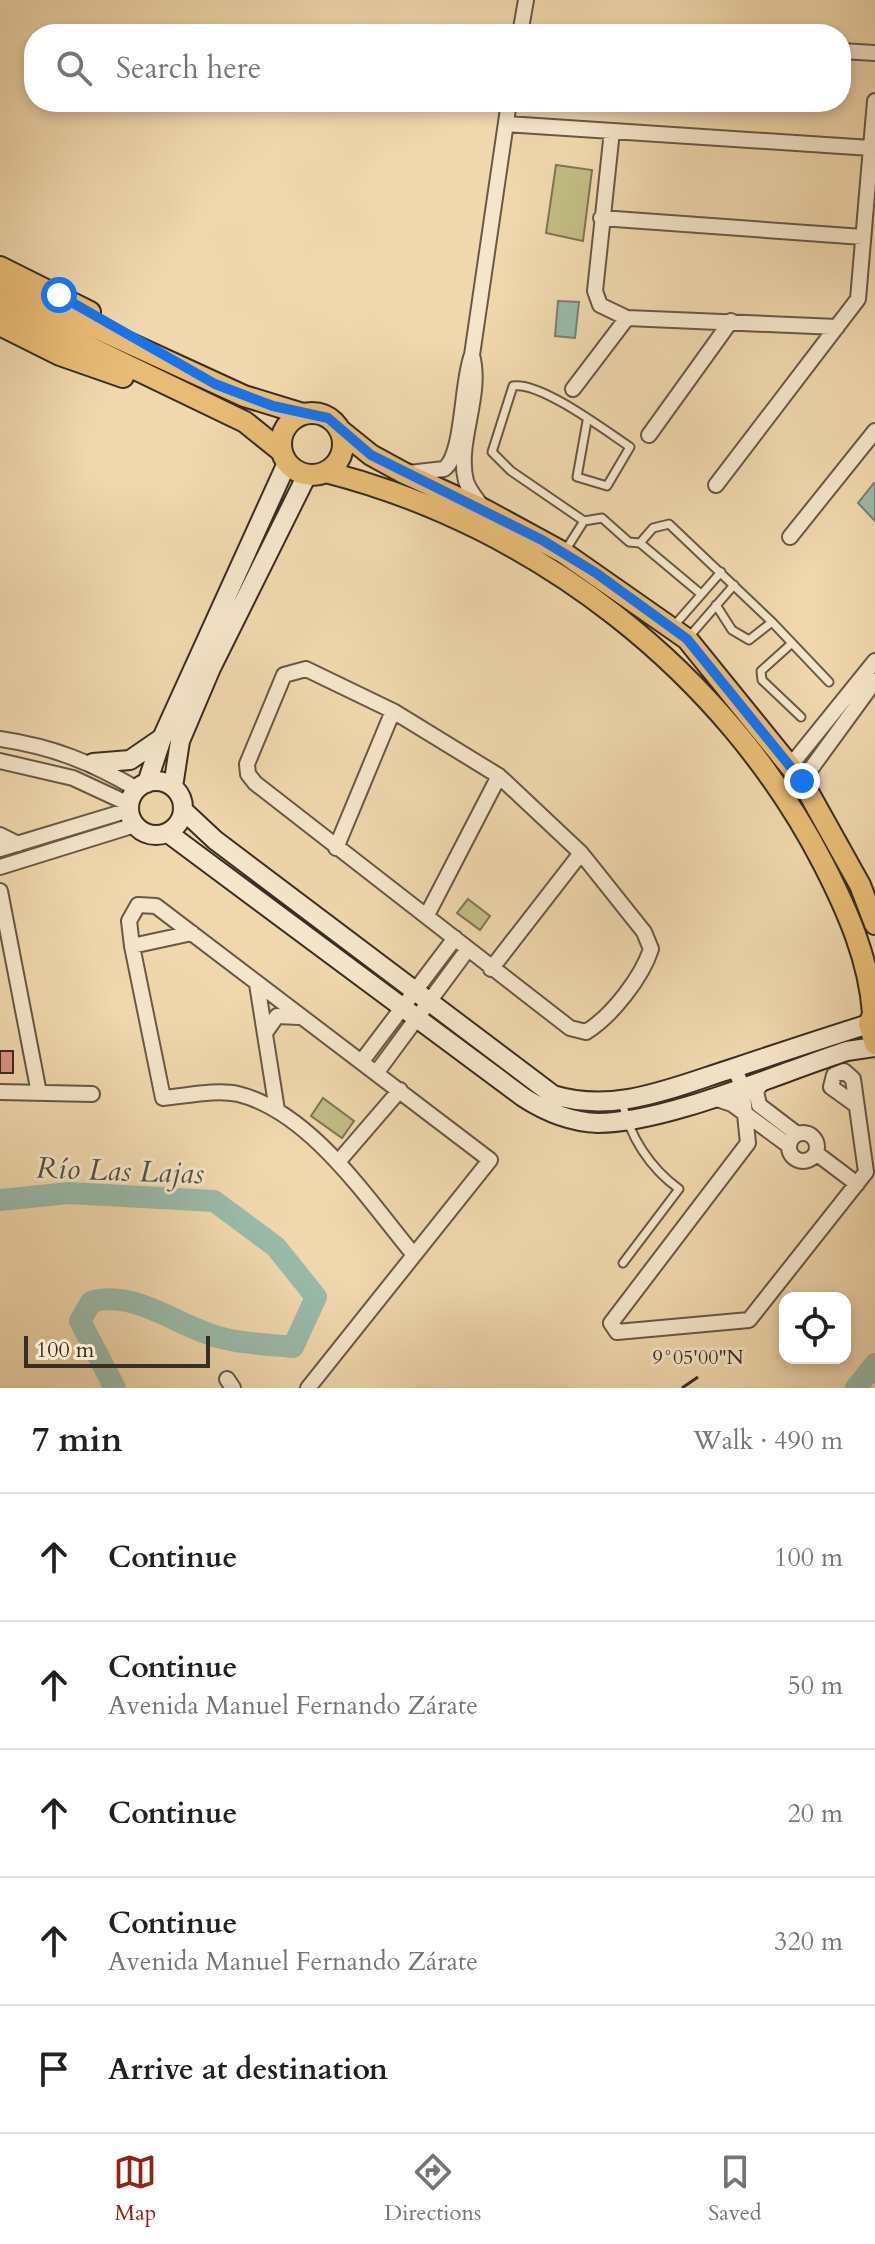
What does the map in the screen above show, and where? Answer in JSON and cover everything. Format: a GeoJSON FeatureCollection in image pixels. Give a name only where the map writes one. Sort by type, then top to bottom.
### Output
{"type":"FeatureCollection","features":[{"type":"Feature","properties":{"kind":"main road"},"geometry":{"type":"LineString","coordinates":[[0,267],[59,295],[215,384]]}},
{"type":"Feature","properties":{"kind":"main road"},"geometry":{"type":"LineString","coordinates":[[0,284],[215,384],[303,414],[328,418],[371,455],[485,510],[596,573],[679,634],[797,773],[860,885],[875,924]]}},
{"type":"Feature","properties":{"kind":"main road"},"geometry":{"type":"LineString","coordinates":[[0,304],[245,422],[284,457],[316,473],[404,496],[520,553],[590,596],[645,638],[699,690],[773,780],[813,844],[870,978],[873,1028]]}},
{"type":"Feature","properties":{"kind":"main road"},"geometry":{"type":"LineString","coordinates":[[0,325],[60,355],[206,405]]}},
{"type":"Feature","properties":{"kind":"main road"},"geometry":{"type":"LineString","coordinates":[[284,457],[283,432],[303,414]]}},
{"type":"Feature","properties":{"kind":"main road"},"geometry":{"type":"LineString","coordinates":[[316,473],[339,458],[342,449],[340,430]]}},
{"type":"Feature","properties":{"kind":"street"},"geometry":{"type":"LineString","coordinates":[[522,24],[526,0]]}},
{"type":"Feature","properties":{"kind":"street"},"geometry":{"type":"LineString","coordinates":[[851,52],[875,53]]}},
{"type":"Feature","properties":{"kind":"street"},"geometry":{"type":"LineString","coordinates":[[716,485],[858,299],[875,101]]}},
{"type":"Feature","properties":{"kind":"street"},"geometry":{"type":"LineString","coordinates":[[485,510],[470,489],[459,462],[464,373],[472,355],[508,112]]}},
{"type":"Feature","properties":{"kind":"street"},"geometry":{"type":"LineString","coordinates":[[506,124],[871,148]]}},
{"type":"Feature","properties":{"kind":"street"},"geometry":{"type":"LineString","coordinates":[[612,131],[595,291],[600,305],[627,318],[837,327]]}},
{"type":"Feature","properties":{"kind":"street"},"geometry":{"type":"LineString","coordinates":[[601,218],[863,237]]}},
{"type":"Feature","properties":{"kind":"street"},"geometry":{"type":"LineString","coordinates":[[573,389],[627,318]]}},
{"type":"Feature","properties":{"kind":"street"},"geometry":{"type":"LineString","coordinates":[[649,435],[731,321]]}},
{"type":"Feature","properties":{"kind":"street"},"geometry":{"type":"LineString","coordinates":[[790,537],[875,431]]}},
{"type":"Feature","properties":{"kind":"street"},"geometry":{"type":"LineString","coordinates":[[0,849],[73,836],[92,822],[135,802],[284,457]]}},
{"type":"Feature","properties":{"kind":"street"},"geometry":{"type":"LineString","coordinates":[[404,473],[444,469],[459,462]]}},
{"type":"Feature","properties":{"kind":"street"},"geometry":{"type":"LineString","coordinates":[[173,787],[180,741],[211,668],[316,473]]}},
{"type":"Feature","properties":{"kind":"street"},"geometry":{"type":"LineString","coordinates":[[797,773],[875,661]]}},
{"type":"Feature","properties":{"kind":"street"},"geometry":{"type":"LineString","coordinates":[[306,669],[393,711],[499,776],[581,853],[644,932],[651,949],[637,976],[599,1024],[586,1032],[570,1028],[336,848],[248,774],[247,764],[284,675],[306,669]]}},
{"type":"Feature","properties":{"kind":"street"},"geometry":{"type":"LineString","coordinates":[[797,773],[875,681]]}},
{"type":"Feature","properties":{"kind":"street"},"geometry":{"type":"LineString","coordinates":[[336,848],[393,711]]}},
{"type":"Feature","properties":{"kind":"street"},"geometry":{"type":"LineString","coordinates":[[0,739],[34,744],[93,763],[130,760],[162,738]]}},
{"type":"Feature","properties":{"kind":"street"},"geometry":{"type":"LineString","coordinates":[[0,761],[49,770],[135,802]]}},
{"type":"Feature","properties":{"kind":"street"},"geometry":{"type":"LineString","coordinates":[[0,866],[73,836],[135,802],[156,781],[173,787],[180,794],[184,811],[181,820],[168,833],[150,835],[135,802],[93,763]]}},
{"type":"Feature","properties":{"kind":"street"},"geometry":{"type":"LineString","coordinates":[[427,915],[499,776]]}},
{"type":"Feature","properties":{"kind":"street"},"geometry":{"type":"LineString","coordinates":[[92,822],[104,808],[101,790]]}},
{"type":"Feature","properties":{"kind":"street"},"geometry":{"type":"LineString","coordinates":[[184,811],[215,840],[553,1095],[573,1101],[622,1101],[873,1028]]}},
{"type":"Feature","properties":{"kind":"street"},"geometry":{"type":"LineString","coordinates":[[168,833],[540,1108],[575,1120],[626,1121],[710,1097],[847,1051],[873,1028]]}},
{"type":"Feature","properties":{"kind":"street"},"geometry":{"type":"LineString","coordinates":[[0,835],[18,844]]}},
{"type":"Feature","properties":{"kind":"street"},"geometry":{"type":"LineString","coordinates":[[491,969],[581,853]]}},
{"type":"Feature","properties":{"kind":"street"},"geometry":{"type":"LineString","coordinates":[[0,891],[39,1093]]}},
{"type":"Feature","properties":{"kind":"street"},"geometry":{"type":"LineString","coordinates":[[308,1388],[490,1160],[156,906],[138,905],[129,921],[132,946],[163,1098],[234,1093],[277,1110],[338,1162],[414,1255]]}},
{"type":"Feature","properties":{"kind":"street"},"geometry":{"type":"LineString","coordinates":[[132,946],[192,933]]}},
{"type":"Feature","properties":{"kind":"street"},"geometry":{"type":"LineString","coordinates":[[422,997],[455,938]]}},
{"type":"Feature","properties":{"kind":"street"},"geometry":{"type":"LineString","coordinates":[[362,1061],[468,949]]}},
{"type":"Feature","properties":{"kind":"street"},"geometry":{"type":"LineString","coordinates":[[0,977],[17,977]]}},
{"type":"Feature","properties":{"kind":"street"},"geometry":{"type":"LineString","coordinates":[[257,984],[277,1110]]}},
{"type":"Feature","properties":{"kind":"street"},"geometry":{"type":"LineString","coordinates":[[377,1072],[409,1014]]}},
{"type":"Feature","properties":{"kind":"street"},"geometry":{"type":"LineString","coordinates":[[265,1033],[277,1016],[302,1017]]}},
{"type":"Feature","properties":{"kind":"street"},"geometry":{"type":"LineString","coordinates":[[734,1067],[742,1086],[748,1143],[611,1323],[617,1332],[749,1320],[866,1172],[856,1105]]}},
{"type":"Feature","properties":{"kind":"street"},"geometry":{"type":"LineString","coordinates":[[768,1076],[756,1091],[759,1105],[793,1140]]}},
{"type":"Feature","properties":{"kind":"street"},"geometry":{"type":"LineString","coordinates":[[338,1162],[400,1090]]}},
{"type":"Feature","properties":{"kind":"street"},"geometry":{"type":"LineString","coordinates":[[0,1092],[92,1094]]}},
{"type":"Feature","properties":{"kind":"street"},"geometry":{"type":"LineString","coordinates":[[710,1097],[724,1100],[793,1140],[813,1137],[816,1153],[857,1184]]}},
{"type":"Feature","properties":{"kind":"street"},"geometry":{"type":"LineString","coordinates":[[793,1140],[791,1155],[799,1161],[809,1160],[816,1153]]}},
{"type":"Feature","properties":{"kind":"lane"},"geometry":{"type":"LineString","coordinates":[[587,421],[577,477],[607,486],[630,447],[542,393],[523,384],[513,386],[492,452],[511,471],[584,521],[602,518],[629,542],[640,543],[701,594]]}},
{"type":"Feature","properties":{"kind":"lane"},"geometry":{"type":"LineString","coordinates":[[564,553],[584,521]]}},
{"type":"Feature","properties":{"kind":"lane"},"geometry":{"type":"LineString","coordinates":[[640,543],[653,528],[669,524],[772,622],[829,682]]}},
{"type":"Feature","properties":{"kind":"lane"},"geometry":{"type":"LineString","coordinates":[[679,634],[701,594],[721,572]]}},
{"type":"Feature","properties":{"kind":"lane"},"geometry":{"type":"LineString","coordinates":[[679,634],[716,605],[734,585]]}},
{"type":"Feature","properties":{"kind":"lane"},"geometry":{"type":"LineString","coordinates":[[716,605],[732,630],[749,640],[772,622]]}},
{"type":"Feature","properties":{"kind":"lane"},"geometry":{"type":"LineString","coordinates":[[791,644],[761,671],[762,680],[801,717]]}},
{"type":"Feature","properties":{"kind":"lane"},"geometry":{"type":"LineString","coordinates":[[622,1101],[626,1121],[646,1157],[679,1189],[623,1263]]}},
{"type":"Feature","properties":{"kind":"shaded area"},"geometry":{"type":"Polygon","coordinates":[[[556,165],[592,170],[583,241],[546,233],[556,165]]]}},
{"type":"Feature","properties":{"kind":"shaded area"},"geometry":{"type":"Polygon","coordinates":[[[558,301],[579,302],[575,338],[555,336],[558,301]]]}},
{"type":"Feature","properties":{"kind":"shaded area"},"geometry":{"type":"Polygon","coordinates":[[[875,484],[875,521],[858,503],[875,484]]]}},
{"type":"Feature","properties":{"kind":"shaded area"},"geometry":{"type":"Polygon","coordinates":[[[468,899],[490,916],[480,930],[457,913],[468,899]]]}},
{"type":"Feature","properties":{"kind":"shaded area"},"geometry":{"type":"Polygon","coordinates":[[[323,1098],[354,1121],[342,1138],[311,1116],[323,1098]]]}},
{"type":"Feature","properties":{"kind":"building"},"geometry":{"type":"Polygon","coordinates":[[[0,1051],[13,1051],[13,1073],[0,1073],[0,1051]]]}},
{"type":"Feature","properties":{"kind":"waterway","name":"Río Las Lajas"},"geometry":{"type":"LineString","coordinates":[[0,1200],[69,1193],[214,1201],[276,1247],[316,1297],[293,1347],[226,1339],[124,1301],[108,1299],[91,1302],[80,1321],[115,1388]]}},
{"type":"Feature","properties":{"kind":"waterway","name":"Río Las Lajas"},"geometry":{"type":"LineString","coordinates":[[856,1388],[875,1364]]}},
{"type":"Feature","properties":{"kind":"route"},"geometry":{"type":"LineString","coordinates":[[59,295],[215,384],[273,406],[328,418],[371,455],[485,510],[596,573],[687,639],[802,781]]}}]}
